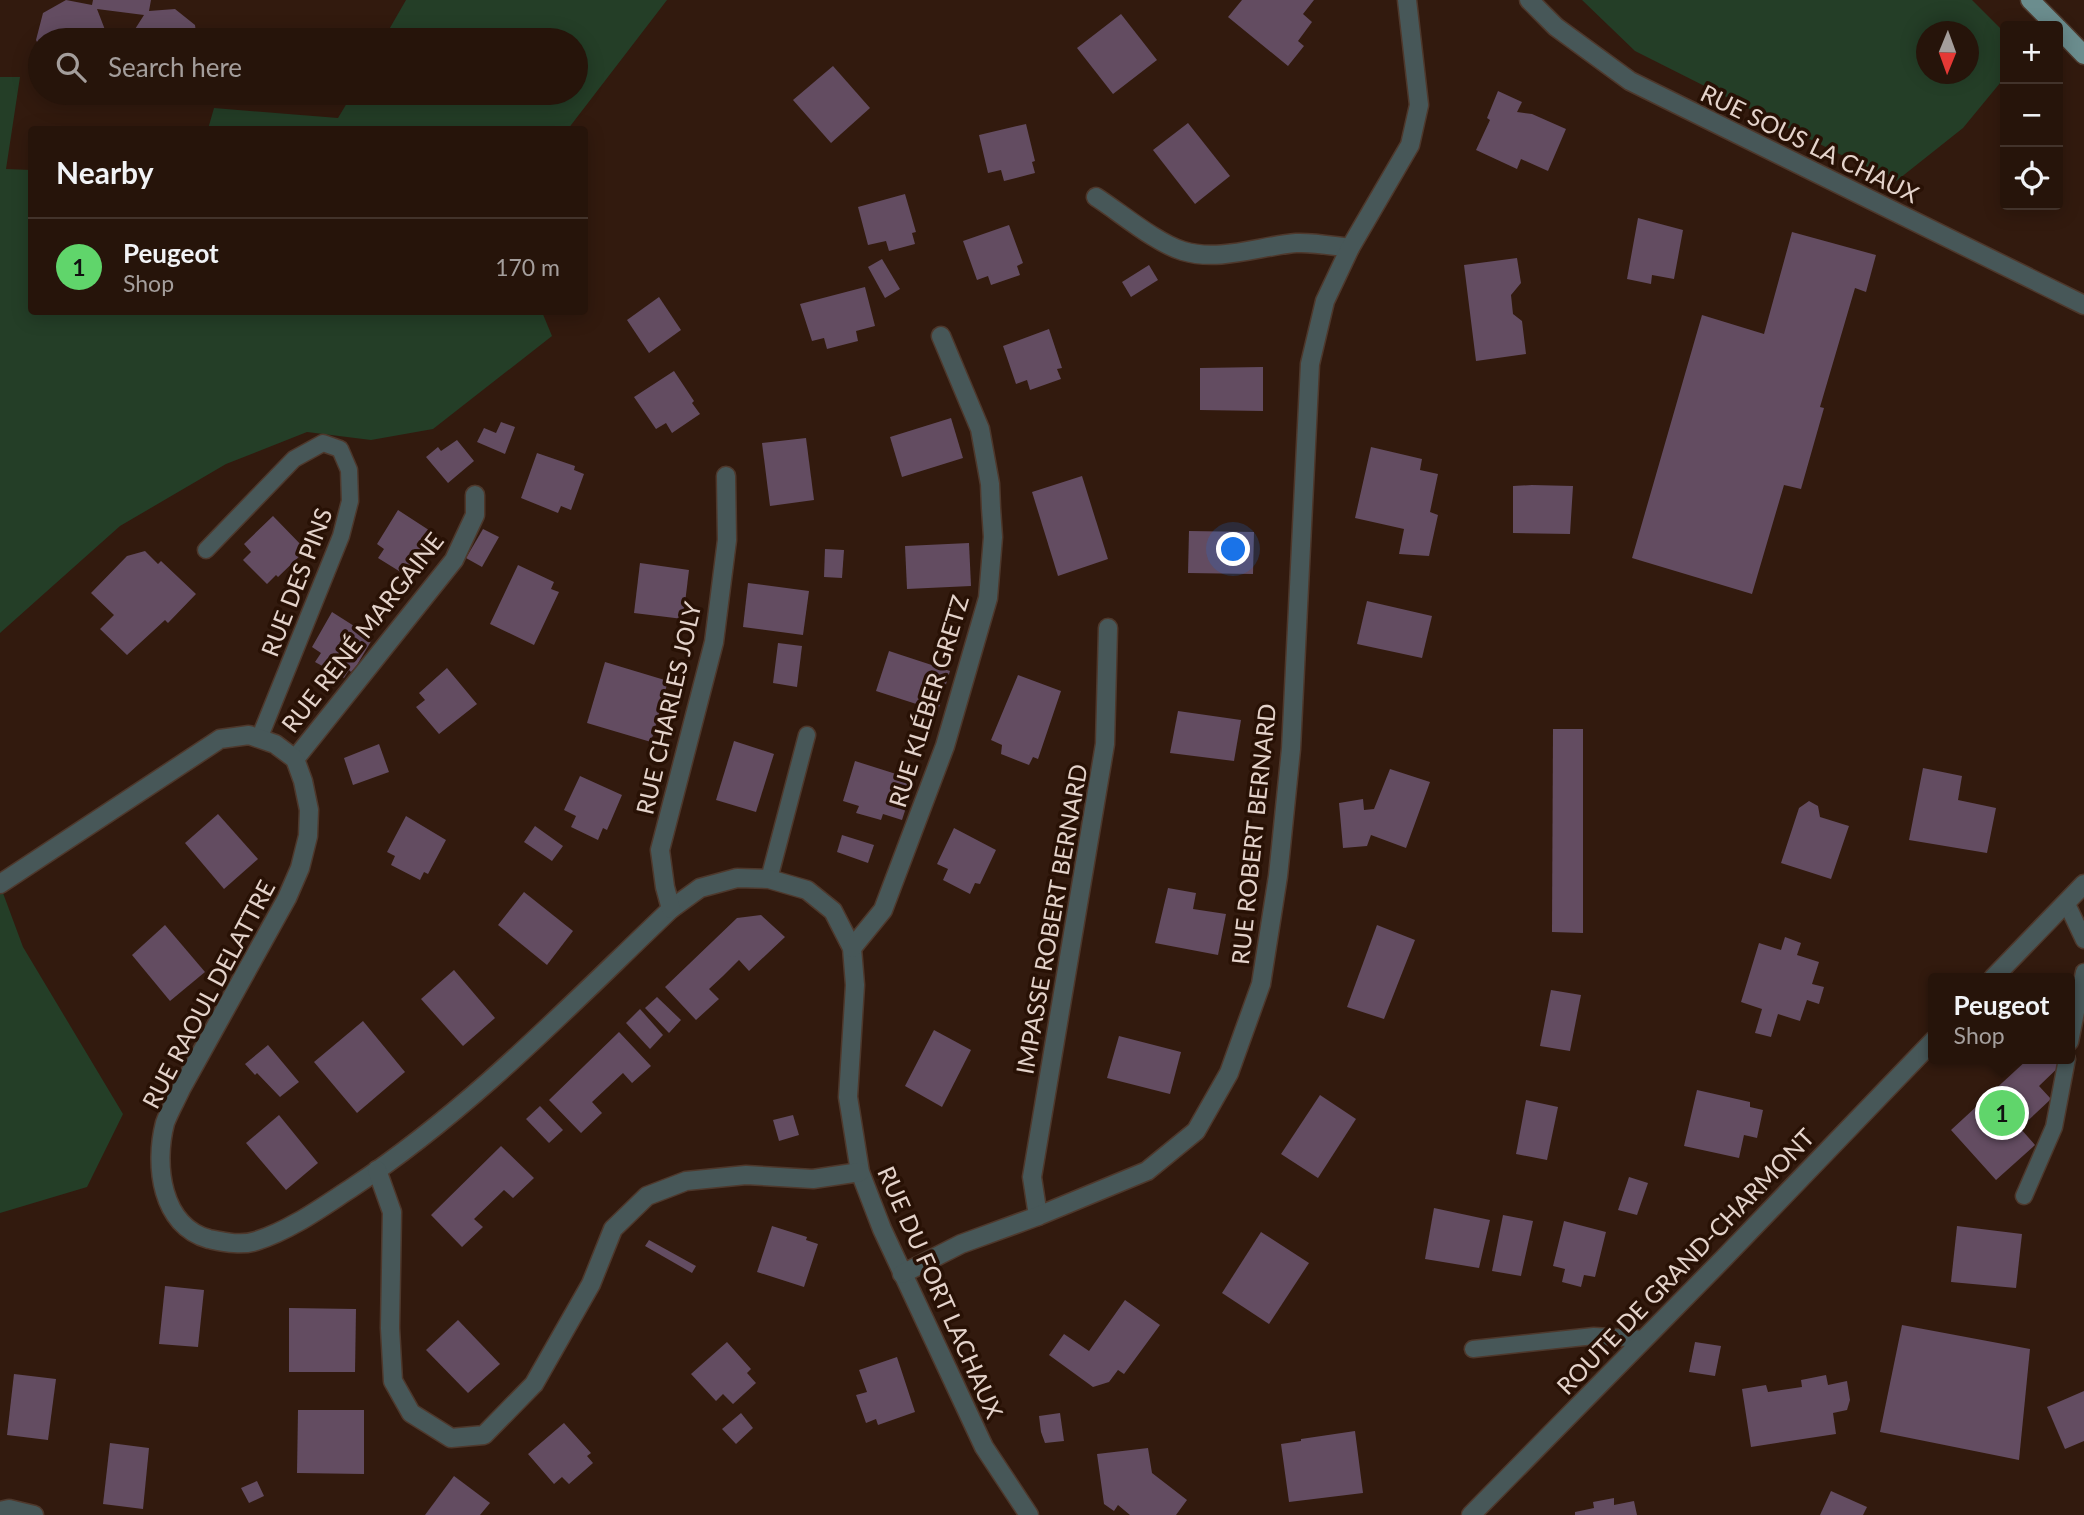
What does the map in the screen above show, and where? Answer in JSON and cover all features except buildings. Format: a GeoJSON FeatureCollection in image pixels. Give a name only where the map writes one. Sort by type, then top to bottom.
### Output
{"type":"FeatureCollection","features":[{"type":"Feature","properties":{"kind":"main road"},"geometry":{"type":"LineString","coordinates":[[2030,0],[2051,21]]}},
{"type":"Feature","properties":{"kind":"main road"},"geometry":{"type":"LineString","coordinates":[[2063,33],[2084,55]]}},
{"type":"Feature","properties":{"kind":"street","name":"RUE ROBERT BERNARD"},"geometry":{"type":"LineString","coordinates":[[902,1274],[961,1244],[1147,1171],[1196,1131],[1229,1073],[1261,984],[1278,876],[1291,749],[1310,364],[1325,301],[1350,248],[1410,145],[1419,105],[1407,0]]}},
{"type":"Feature","properties":{"kind":"street","name":"RUE SOUS LA CHAUX"},"geometry":{"type":"LineString","coordinates":[[1530,0],[1556,27],[1630,81],[2084,305]]}},
{"type":"Feature","properties":{"kind":"street"},"geometry":{"type":"LineString","coordinates":[[1096,197],[1167,244],[1185,251],[1207,254],[1299,243],[1350,248]]}},
{"type":"Feature","properties":{"kind":"street","name":"RUE KLÉBER GRETZ"},"geometry":{"type":"LineString","coordinates":[[852,948],[883,910],[945,746],[988,598],[992,537],[990,484],[980,429],[941,336]]}},
{"type":"Feature","properties":{"kind":"street","name":"RUE CHARLES JOLY"},"geometry":{"type":"LineString","coordinates":[[671,909],[660,850],[714,642],[727,540],[726,475]]}},
{"type":"Feature","properties":{"kind":"street","name":"RUE RENÉ MARGAINE"},"geometry":{"type":"LineString","coordinates":[[295,759],[454,560],[475,515],[475,495]]}},
{"type":"Feature","properties":{"kind":"street","name":"IMPASSE ROBERT BERNARD"},"geometry":{"type":"LineString","coordinates":[[1038,1216],[1032,1177],[1105,744],[1108,628]]}},
{"type":"Feature","properties":{"kind":"street"},"geometry":{"type":"LineString","coordinates":[[0,884],[220,739],[249,735],[275,744],[295,759]]}},
{"type":"Feature","properties":{"kind":"street","name":"RUE RAOUL DELATTRE"},"geometry":{"type":"LineString","coordinates":[[295,759],[309,810],[308,836],[300,868],[287,898],[166,1122],[160,1170],[163,1189],[180,1222],[197,1236],[228,1244],[254,1242],[309,1216],[377,1170],[479,1092],[671,909],[700,888],[737,878],[769,879],[807,890],[833,911],[852,948]]}},
{"type":"Feature","properties":{"kind":"street"},"geometry":{"type":"LineString","coordinates":[[1998,973],[2084,884]]}},
{"type":"Feature","properties":{"kind":"street","name":"RUE DU FORT LACHAUX"},"geometry":{"type":"LineString","coordinates":[[852,948],[855,985],[848,1097],[860,1172],[902,1274],[984,1447],[1029,1515]]}},
{"type":"Feature","properties":{"kind":"street","name":"ROUTE DE GRAND-CHARMONT"},"geometry":{"type":"LineString","coordinates":[[1471,1515],[1928,1046]]}},
{"type":"Feature","properties":{"kind":"street"},"geometry":{"type":"LineString","coordinates":[[377,1170],[392,1212],[390,1328],[393,1381],[411,1413],[451,1438],[484,1435],[534,1384],[591,1284],[613,1229],[647,1196],[686,1181],[746,1175],[813,1179],[860,1172]]}},
{"type":"Feature","properties":{"kind":"street"},"geometry":{"type":"LineString","coordinates":[[0,1511],[9,1509],[34,1515]]}},
{"type":"Feature","properties":{"kind":"lane","name":"RUE DES PINS"},"geometry":{"type":"LineString","coordinates":[[206,550],[294,459],[323,443],[340,449],[349,470],[350,501],[341,536],[259,739]]}},
{"type":"Feature","properties":{"kind":"lane"},"geometry":{"type":"LineString","coordinates":[[769,879],[807,735]]}},
{"type":"Feature","properties":{"kind":"lane"},"geometry":{"type":"LineString","coordinates":[[2066,902],[2084,940]]}},
{"type":"Feature","properties":{"kind":"lane"},"geometry":{"type":"LineString","coordinates":[[2075,1017],[2084,972]]}},
{"type":"Feature","properties":{"kind":"lane"},"geometry":{"type":"LineString","coordinates":[[2024,1196],[2054,1127],[2066,1064]]}},
{"type":"Feature","properties":{"kind":"lane"},"geometry":{"type":"LineString","coordinates":[[1473,1349],[1594,1336],[1644,1339]]}},
{"type":"Feature","properties":{"kind":"green space"},"geometry":{"type":"Polygon","coordinates":[[[406,0],[667,0],[588,103],[588,28],[390,28],[406,0]]]}},
{"type":"Feature","properties":{"kind":"green space"},"geometry":{"type":"Polygon","coordinates":[[[1582,0],[1972,0],[2000,28],[2000,83],[1963,128],[1895,182],[1635,51],[1582,0]]]}},
{"type":"Feature","properties":{"kind":"green space"},"geometry":{"type":"Polygon","coordinates":[[[0,77],[20,77],[6,169],[28,170],[28,315],[543,315],[552,336],[433,429],[371,440],[307,432],[226,464],[120,526],[0,633],[0,77]]]}},
{"type":"Feature","properties":{"kind":"green space"},"geometry":{"type":"Polygon","coordinates":[[[346,105],[586,105],[570,126],[209,126],[214,108],[338,118],[346,105]]]}},
{"type":"Feature","properties":{"kind":"green space"},"geometry":{"type":"Polygon","coordinates":[[[0,885],[23,947],[123,1114],[87,1187],[0,1213],[0,885]]]}},
{"type":"Feature","properties":{"kind":"place","name":"Peugeot"},"geometry":{"type":"Point","coordinates":[2002,1113]}}]}
